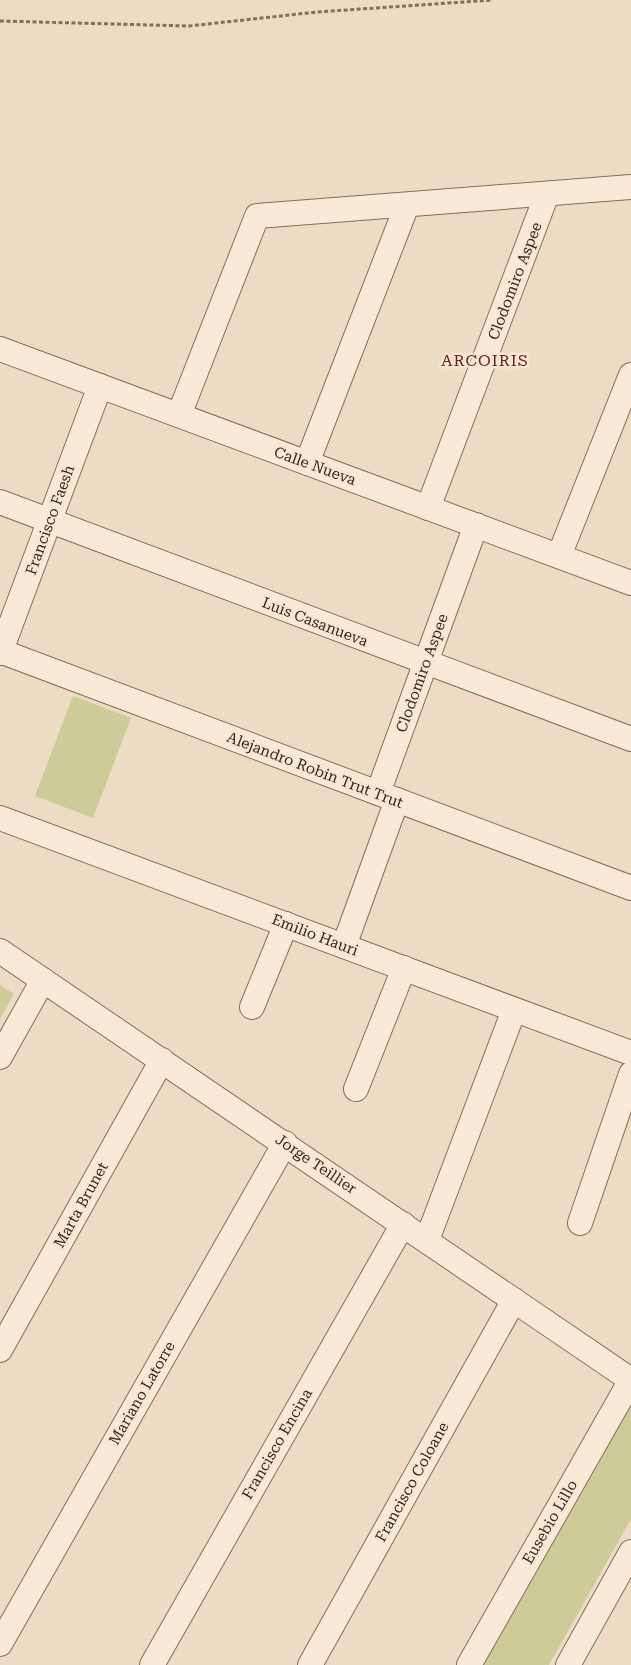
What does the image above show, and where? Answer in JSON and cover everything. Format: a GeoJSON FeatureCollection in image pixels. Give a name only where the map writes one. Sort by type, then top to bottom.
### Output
{"type":"FeatureCollection","features":[{"type":"Feature","properties":{"kind":"street"},"geometry":{"type":"LineString","coordinates":[[179,415],[257,216],[631,186]]}},
{"type":"Feature","properties":{"kind":"street","name":"Clodomiro Aspee"},"geometry":{"type":"LineString","coordinates":[[428,508],[548,194]]}},
{"type":"Feature","properties":{"kind":"street"},"geometry":{"type":"LineString","coordinates":[[307,463],[407,205]]}},
{"type":"Feature","properties":{"kind":"street","name":"Calle Nueva"},"geometry":{"type":"LineString","coordinates":[[0,349],[631,583]]}},
{"type":"Feature","properties":{"kind":"street"},"geometry":{"type":"LineString","coordinates":[[560,556],[631,374]]}},
{"type":"Feature","properties":{"kind":"street","name":"Francisco Faesh"},"geometry":{"type":"LineString","coordinates":[[0,652],[100,386]]}},
{"type":"Feature","properties":{"kind":"street","name":"Luis Casanueva"},"geometry":{"type":"LineString","coordinates":[[0,502],[426,664],[631,739]]}},
{"type":"Feature","properties":{"kind":"street","name":"Clodomiro Aspee"},"geometry":{"type":"LineString","coordinates":[[344,946],[426,664],[476,525]]}},
{"type":"Feature","properties":{"kind":"street","name":"Alejandro Robin Trut Trut"},"geometry":{"type":"LineString","coordinates":[[0,652],[631,888]]}},
{"type":"Feature","properties":{"kind":"street","name":"Emilio Hauri"},"geometry":{"type":"LineString","coordinates":[[0,818],[631,1052]]}},
{"type":"Feature","properties":{"kind":"street"},"geometry":{"type":"LineString","coordinates":[[252,1007],[286,924]]}},
{"type":"Feature","properties":{"kind":"street","name":"Jorge Teillier"},"geometry":{"type":"LineString","coordinates":[[0,950],[631,1380]]}},
{"type":"Feature","properties":{"kind":"street"},"geometry":{"type":"LineString","coordinates":[[356,1089],[404,968]]}},
{"type":"Feature","properties":{"kind":"street"},"geometry":{"type":"LineString","coordinates":[[0,1057],[43,980]]}},
{"type":"Feature","properties":{"kind":"street"},"geometry":{"type":"LineString","coordinates":[[427,1240],[514,1010]]}},
{"type":"Feature","properties":{"kind":"street","name":"Marta Brunet"},"geometry":{"type":"LineString","coordinates":[[0,1350],[162,1060]]}},
{"type":"Feature","properties":{"kind":"street"},"geometry":{"type":"LineString","coordinates":[[580,1223],[631,1074]]}},
{"type":"Feature","properties":{"kind":"street","name":"Mariano Latorre"},"geometry":{"type":"LineString","coordinates":[[0,1644],[285,1143]]}},
{"type":"Feature","properties":{"kind":"street","name":"Francisco Encina"},"geometry":{"type":"LineString","coordinates":[[152,1665],[403,1224]]}},
{"type":"Feature","properties":{"kind":"street","name":"Francisco Coloane"},"geometry":{"type":"LineString","coordinates":[[310,1665],[514,1300]]}},
{"type":"Feature","properties":{"kind":"street","name":"Eusebio Lillo"},"geometry":{"type":"LineString","coordinates":[[469,1665],[631,1380]]}},
{"type":"Feature","properties":{"kind":"street"},"geometry":{"type":"LineString","coordinates":[[568,1665],[631,1552]]}},
{"type":"Feature","properties":{"kind":"path"},"geometry":{"type":"LineString","coordinates":[[0,21],[189,26],[317,12],[493,0]]}},
{"type":"Feature","properties":{"kind":"shaded area"},"geometry":{"type":"Polygon","coordinates":[[[73,696],[131,718],[93,818],[35,796],[73,696]]]}},
{"type":"Feature","properties":{"kind":"shaded area"},"geometry":{"type":"Polygon","coordinates":[[[0,985],[14,994],[0,1019],[0,985]]]}},
{"type":"Feature","properties":{"kind":"shaded area"},"geometry":{"type":"Polygon","coordinates":[[[628,1406],[631,1407],[631,1519],[549,1665],[483,1665],[628,1406]]]}},
{"type":"Feature","properties":{"kind":"district","name":"ARCOIRIS"},"geometry":{"type":"Point","coordinates":[485,360]}}]}
